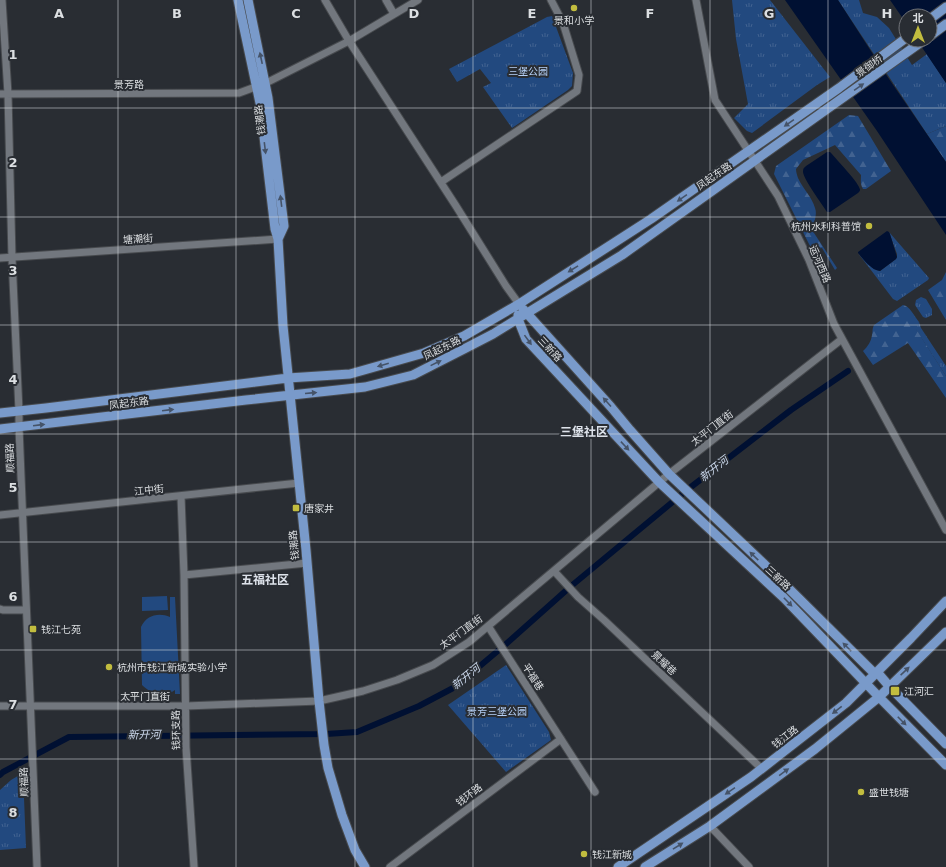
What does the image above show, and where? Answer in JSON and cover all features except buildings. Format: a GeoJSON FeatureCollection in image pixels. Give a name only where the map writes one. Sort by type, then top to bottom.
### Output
{"type":"FeatureCollection","features":[{"type":"Feature","properties":{"kind":"main road","name":"钱潮路"},"geometry":{"type":"LineString","coordinates":[[238,0],[260,103],[275,229],[278,239],[282,326],[299,483],[324,745],[328,768],[342,814],[355,850],[365,867]]}},
{"type":"Feature","properties":{"kind":"main road","name":"钱潮路"},"geometry":{"type":"LineString","coordinates":[[248,0],[266,83],[284,226],[278,239]]}},
{"type":"Feature","properties":{"kind":"main road","name":"景御桥"},"geometry":{"type":"LineString","coordinates":[[820,101],[898,44]]}},
{"type":"Feature","properties":{"kind":"main road","name":"景御桥"},"geometry":{"type":"LineString","coordinates":[[827,109],[913,48]]}},
{"type":"Feature","properties":{"kind":"main road","name":"凤起东路"},"geometry":{"type":"LineString","coordinates":[[0,413],[288,378],[350,374],[424,353],[464,336],[519,304],[651,219],[820,101]]}},
{"type":"Feature","properties":{"kind":"main road","name":"凤起东路"},"geometry":{"type":"LineString","coordinates":[[0,430],[365,387],[413,375],[493,334],[622,255],[827,109]]}},
{"type":"Feature","properties":{"kind":"main road","name":"三新路"},"geometry":{"type":"LineString","coordinates":[[519,304],[669,474],[876,673],[946,744]]}},
{"type":"Feature","properties":{"kind":"main road","name":"三新路"},"geometry":{"type":"LineString","coordinates":[[519,304],[518,319],[526,339],[659,482],[784,598],[946,765]]}},
{"type":"Feature","properties":{"kind":"main road","name":"钱江路"},"geometry":{"type":"LineString","coordinates":[[618,867],[751,777],[846,703],[946,601]]}},
{"type":"Feature","properties":{"kind":"main road"},"geometry":{"type":"LineString","coordinates":[[645,867],[710,826],[815,749],[879,697],[946,632]]}},
{"type":"Feature","properties":{"kind":"street","name":"顺福路"},"geometry":{"type":"LineString","coordinates":[[2,0],[8,94],[12,258],[37,867]]}},
{"type":"Feature","properties":{"kind":"street"},"geometry":{"type":"LineString","coordinates":[[325,0],[349,41],[519,304]]}},
{"type":"Feature","properties":{"kind":"street"},"geometry":{"type":"LineString","coordinates":[[386,0],[394,14]]}},
{"type":"Feature","properties":{"kind":"street","name":"景芳路"},"geometry":{"type":"LineString","coordinates":[[0,94],[239,93],[266,83],[349,41],[418,0]]}},
{"type":"Feature","properties":{"kind":"street"},"geometry":{"type":"LineString","coordinates":[[441,182],[577,91],[579,75],[563,23],[551,0]]}},
{"type":"Feature","properties":{"kind":"street","name":"运河西路"},"geometry":{"type":"LineString","coordinates":[[696,0],[715,100],[778,196],[808,260],[834,324],[946,530]]}},
{"type":"Feature","properties":{"kind":"street","name":"塘潮街"},"geometry":{"type":"LineString","coordinates":[[0,258],[278,239]]}},
{"type":"Feature","properties":{"kind":"street","name":"太平门直街"},"geometry":{"type":"LineString","coordinates":[[0,706],[186,706],[319,701],[363,691],[397,680],[433,665],[469,642],[659,482],[842,339]]}},
{"type":"Feature","properties":{"kind":"street","name":"江中街"},"geometry":{"type":"LineString","coordinates":[[0,515],[299,483]]}},
{"type":"Feature","properties":{"kind":"street","name":"钱环支路"},"geometry":{"type":"LineString","coordinates":[[181,496],[184,575],[186,747],[194,867]]}},
{"type":"Feature","properties":{"kind":"street"},"geometry":{"type":"LineString","coordinates":[[184,575],[307,563]]}},
{"type":"Feature","properties":{"kind":"street","name":"景耀巷"},"geometry":{"type":"LineString","coordinates":[[554,571],[578,597],[762,769]]}},
{"type":"Feature","properties":{"kind":"street"},"geometry":{"type":"LineString","coordinates":[[0,609],[26,610]]}},
{"type":"Feature","properties":{"kind":"street","name":"平福巷"},"geometry":{"type":"LineString","coordinates":[[488,626],[595,792]]}},
{"type":"Feature","properties":{"kind":"street","name":"钱环路"},"geometry":{"type":"LineString","coordinates":[[390,867],[561,739]]}},
{"type":"Feature","properties":{"kind":"street"},"geometry":{"type":"LineString","coordinates":[[710,826],[749,867]]}},
{"type":"Feature","properties":{"kind":"green space"},"geometry":{"type":"Polygon","coordinates":[[[732,0],[770,0],[830,77],[752,133],[747,131],[734,118],[748,104],[736,39],[732,0]]]}},
{"type":"Feature","properties":{"kind":"green space"},"geometry":{"type":"Polygon","coordinates":[[[838,0],[859,0],[863,13],[877,17],[889,28],[898,42],[898,48],[901,48],[912,65],[927,54],[946,83],[946,126],[927,134],[838,0]]]}},
{"type":"Feature","properties":{"kind":"green space","name":"三堡公园"},"geometry":{"type":"Polygon","coordinates":[[[552,16],[573,73],[572,86],[512,128],[483,87],[491,83],[480,69],[457,82],[449,69],[547,17],[552,16]]]}},
{"type":"Feature","properties":{"kind":"green space"},"geometry":{"type":"Polygon","coordinates":[[[849,115],[858,116],[891,171],[866,189],[863,189],[861,184],[861,175],[835,145],[803,160],[796,169],[798,178],[812,200],[816,211],[814,233],[837,268],[835,270],[822,248],[812,250],[774,174],[776,166],[849,115]]]}},
{"type":"Feature","properties":{"kind":"green space"},"geometry":{"type":"Polygon","coordinates":[[[946,126],[946,162],[927,134],[946,126]]]}},
{"type":"Feature","properties":{"kind":"green space"},"geometry":{"type":"Polygon","coordinates":[[[889,232],[929,278],[897,301],[893,299],[858,253],[874,269],[880,271],[897,257],[889,232]]]}},
{"type":"Feature","properties":{"kind":"green space"},"geometry":{"type":"Polygon","coordinates":[[[946,272],[946,320],[928,290],[942,280],[946,272]]]}},
{"type":"Feature","properties":{"kind":"green space"},"geometry":{"type":"Polygon","coordinates":[[[921,297],[926,299],[932,309],[932,315],[926,318],[923,317],[915,305],[916,300],[921,297]]]}},
{"type":"Feature","properties":{"kind":"green space"},"geometry":{"type":"Polygon","coordinates":[[[903,305],[910,309],[919,322],[916,329],[946,376],[946,398],[908,343],[873,365],[863,351],[870,342],[874,325],[903,305]]]}},
{"type":"Feature","properties":{"kind":"green space"},"geometry":{"type":"Polygon","coordinates":[[[919,322],[921,328],[946,366],[946,376],[915,328],[919,322]]]}},
{"type":"Feature","properties":{"kind":"green space"},"geometry":{"type":"Polygon","coordinates":[[[167,596],[168,610],[142,611],[142,597],[167,596]]]}},
{"type":"Feature","properties":{"kind":"green space"},"geometry":{"type":"Polygon","coordinates":[[[170,597],[175,597],[180,694],[175,694],[175,690],[166,694],[158,694],[149,691],[142,685],[141,627],[149,617],[162,615],[170,617],[170,597]]]}},
{"type":"Feature","properties":{"kind":"green space","name":"景芳三堡公园"},"geometry":{"type":"Polygon","coordinates":[[[506,665],[549,732],[551,740],[506,772],[448,705],[506,665]]]}},
{"type":"Feature","properties":{"kind":"green space"},"geometry":{"type":"Polygon","coordinates":[[[23,773],[26,848],[0,850],[0,790],[11,780],[23,773]]]}},
{"type":"Feature","properties":{"kind":"shaded area"},"geometry":{"type":"Polygon","coordinates":[[[785,0],[838,0],[887,76],[946,162],[946,235],[877,131],[785,0]]]}},
{"type":"Feature","properties":{"kind":"shaded area"},"geometry":{"type":"Polygon","coordinates":[[[890,0],[946,0],[946,83],[922,48],[938,48],[938,8],[898,8],[898,12],[890,0]]]}},
{"type":"Feature","properties":{"kind":"shaded area"},"geometry":{"type":"Polygon","coordinates":[[[827,152],[830,152],[848,172],[857,183],[860,190],[858,193],[830,212],[827,212],[817,198],[803,172],[803,169],[806,166],[827,152]]]}},
{"type":"Feature","properties":{"kind":"shaded area"},"geometry":{"type":"Polygon","coordinates":[[[887,231],[890,234],[897,257],[880,271],[871,267],[858,252],[887,231]]]}},
{"type":"Feature","properties":{"kind":"waterway","name":"新开河"},"geometry":{"type":"LineString","coordinates":[[0,775],[69,737],[326,734],[357,732],[419,706],[455,687],[570,587],[687,490],[791,410],[848,371]]}},
{"type":"Feature","properties":{"kind":"place","name":"景和小学"},"geometry":{"type":"Point","coordinates":[574,8]}},
{"type":"Feature","properties":{"kind":"place","name":"杭州水利科普馆"},"geometry":{"type":"Point","coordinates":[869,226]}},
{"type":"Feature","properties":{"kind":"place","name":"唐家井"},"geometry":{"type":"Point","coordinates":[296,508]}},
{"type":"Feature","properties":{"kind":"place","name":"钱江七苑"},"geometry":{"type":"Point","coordinates":[33,629]}},
{"type":"Feature","properties":{"kind":"place","name":"杭州市钱江新城实验小学"},"geometry":{"type":"Point","coordinates":[109,667]}},
{"type":"Feature","properties":{"kind":"place","name":"江河汇"},"geometry":{"type":"Point","coordinates":[895,691]}},
{"type":"Feature","properties":{"kind":"place","name":"盛世钱塘"},"geometry":{"type":"Point","coordinates":[861,792]}},
{"type":"Feature","properties":{"kind":"place","name":"钱江新城"},"geometry":{"type":"Point","coordinates":[584,854]}},
{"type":"Feature","properties":{"kind":"district","name":"三堡社区"},"geometry":{"type":"Point","coordinates":[584,432]}},
{"type":"Feature","properties":{"kind":"district","name":"五福社区"},"geometry":{"type":"Point","coordinates":[265,580]}}]}
